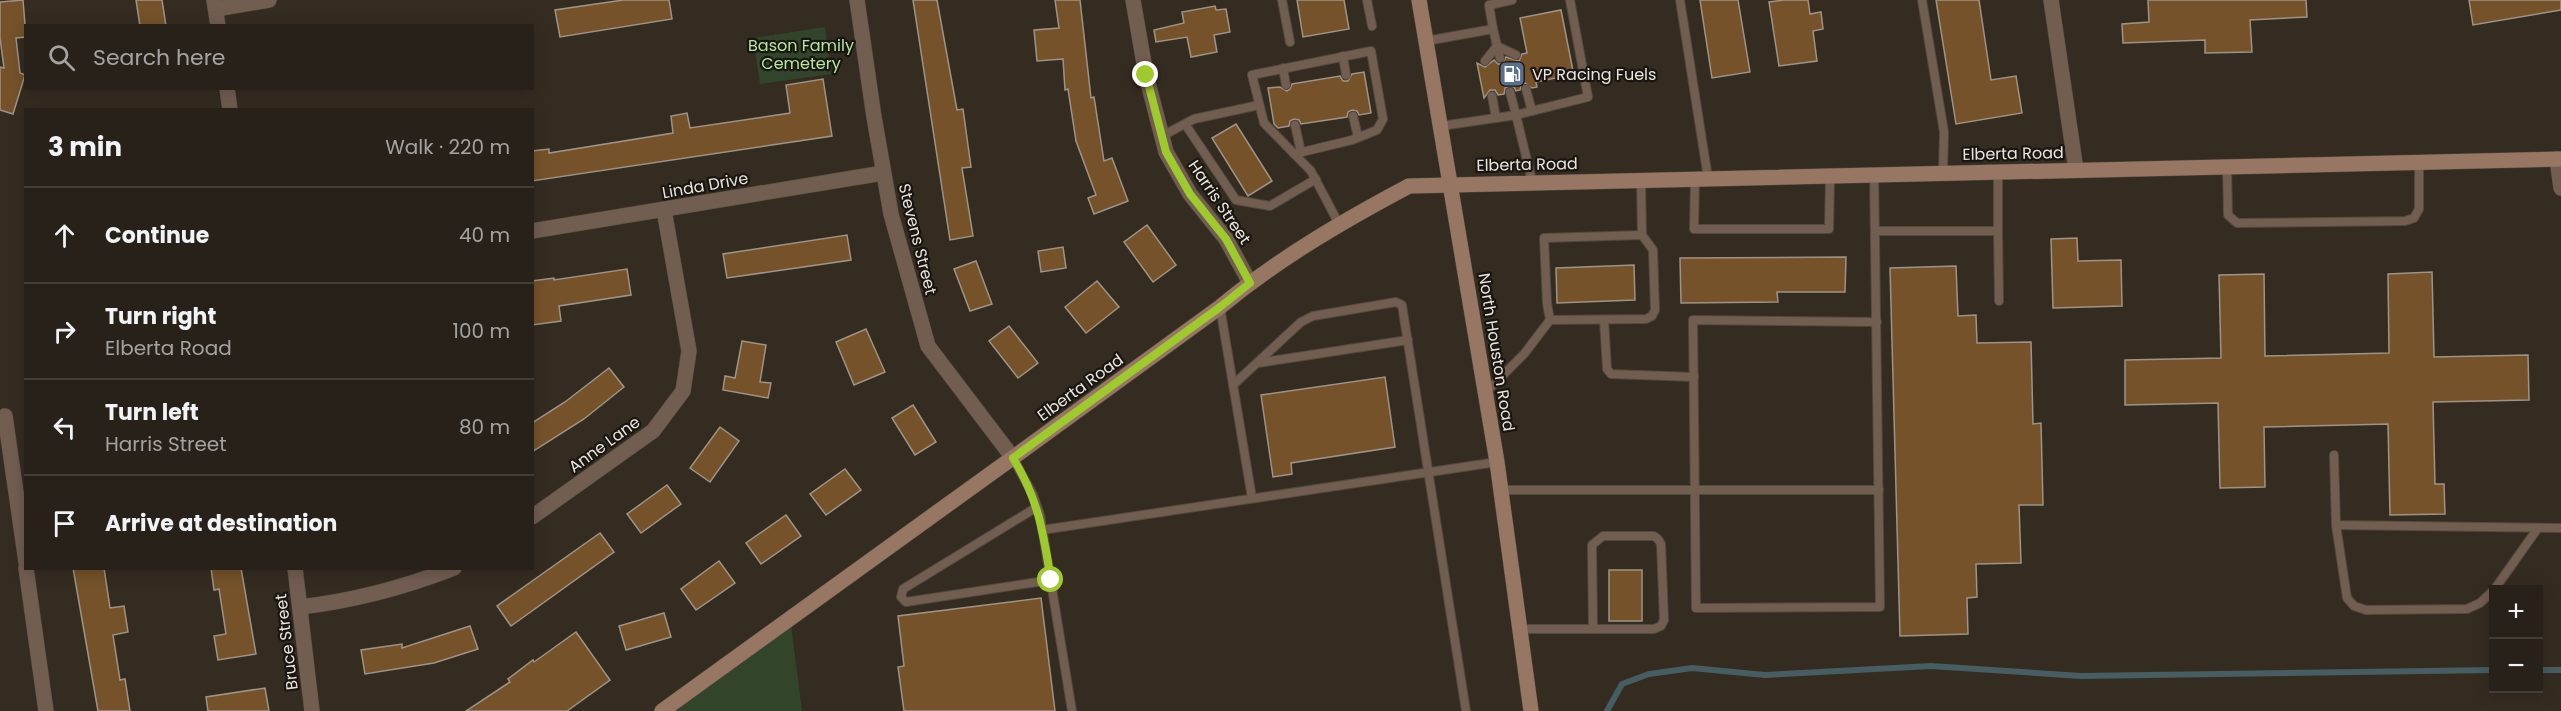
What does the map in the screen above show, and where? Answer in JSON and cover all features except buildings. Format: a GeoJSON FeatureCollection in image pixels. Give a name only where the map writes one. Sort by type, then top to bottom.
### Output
{"type":"FeatureCollection","features":[{"type":"Feature","properties":{"kind":"street"},"geometry":{"type":"LineString","coordinates":[[218,24],[215,4],[269,0]]}},
{"type":"Feature","properties":{"kind":"street","name":"Stevens Street"},"geometry":{"type":"LineString","coordinates":[[857,0],[883,173],[897,236],[928,346],[1013,458]]}},
{"type":"Feature","properties":{"kind":"street","name":"Harris Street"},"geometry":{"type":"LineString","coordinates":[[1133,0],[1146,75],[1166,152],[1190,194],[1226,239],[1250,283]]}},
{"type":"Feature","properties":{"kind":"street","name":"North Houston Road"},"geometry":{"type":"LineString","coordinates":[[1419,0],[1497,462],[1532,711]]}},
{"type":"Feature","properties":{"kind":"street"},"geometry":{"type":"LineString","coordinates":[[2051,0],[2076,170]]}},
{"type":"Feature","properties":{"kind":"street"},"geometry":{"type":"LineString","coordinates":[[227,90],[230,108]]}},
{"type":"Feature","properties":{"kind":"street"},"geometry":{"type":"LineString","coordinates":[[2559,159],[2561,188]]}},
{"type":"Feature","properties":{"kind":"street","name":"Elberta Road"},"geometry":{"type":"LineString","coordinates":[[662,711],[1013,458],[1250,283],[1339,224],[1409,186],[1532,181],[2559,159]]}},
{"type":"Feature","properties":{"kind":"street","name":"Linda Drive"},"geometry":{"type":"LineString","coordinates":[[534,231],[883,173]]}},
{"type":"Feature","properties":{"kind":"street","name":"Anne Lane"},"geometry":{"type":"LineString","coordinates":[[534,516],[653,432],[683,391],[689,351],[664,210]]}},
{"type":"Feature","properties":{"kind":"street"},"geometry":{"type":"LineString","coordinates":[[5,416],[24,548]]}},
{"type":"Feature","properties":{"kind":"street"},"geometry":{"type":"LineString","coordinates":[[26,570],[46,711]]}},
{"type":"Feature","properties":{"kind":"street","name":"Bruce Street"},"geometry":{"type":"LineString","coordinates":[[295,570],[312,711]]}},
{"type":"Feature","properties":{"kind":"street"},"geometry":{"type":"LineString","coordinates":[[300,607],[333,603],[366,595],[420,581],[449,570]]}},
{"type":"Feature","properties":{"kind":"lane"},"geometry":{"type":"LineString","coordinates":[[1282,0],[1290,42]]}},
{"type":"Feature","properties":{"kind":"lane"},"geometry":{"type":"LineString","coordinates":[[1367,0],[1372,26]]}},
{"type":"Feature","properties":{"kind":"lane"},"geometry":{"type":"LineString","coordinates":[[1500,58],[1489,4],[1512,0]]}},
{"type":"Feature","properties":{"kind":"lane"},"geometry":{"type":"LineString","coordinates":[[1441,126],[1516,115],[1588,97],[1570,0]]}},
{"type":"Feature","properties":{"kind":"lane"},"geometry":{"type":"LineString","coordinates":[[1680,0],[1702,178],[1694,229],[1829,230],[1830,175]]}},
{"type":"Feature","properties":{"kind":"lane"},"geometry":{"type":"LineString","coordinates":[[1922,0],[1944,132],[1943,173]]}},
{"type":"Feature","properties":{"kind":"lane"},"geometry":{"type":"LineString","coordinates":[[1426,41],[1493,29]]}},
{"type":"Feature","properties":{"kind":"lane"},"geometry":{"type":"LineString","coordinates":[[1497,46],[1516,55]]}},
{"type":"Feature","properties":{"kind":"lane"},"geometry":{"type":"LineString","coordinates":[[1485,61],[1497,46]]}},
{"type":"Feature","properties":{"kind":"lane"},"geometry":{"type":"LineString","coordinates":[[1297,153],[1377,130],[1383,119],[1371,51],[1252,75],[1264,123],[1297,153],[1311,171],[1339,224]]}},
{"type":"Feature","properties":{"kind":"lane"},"geometry":{"type":"LineString","coordinates":[[1343,56],[1346,75]]}},
{"type":"Feature","properties":{"kind":"lane"},"geometry":{"type":"LineString","coordinates":[[1282,68],[1286,86]]}},
{"type":"Feature","properties":{"kind":"lane"},"geometry":{"type":"LineString","coordinates":[[1526,89],[1532,111]]}},
{"type":"Feature","properties":{"kind":"lane"},"geometry":{"type":"LineString","coordinates":[[1510,92],[1532,181]]}},
{"type":"Feature","properties":{"kind":"lane"},"geometry":{"type":"LineString","coordinates":[[1491,96],[1496,118]]}},
{"type":"Feature","properties":{"kind":"lane"},"geometry":{"type":"LineString","coordinates":[[1162,136],[1194,119],[1259,105]]}},
{"type":"Feature","properties":{"kind":"lane"},"geometry":{"type":"LineString","coordinates":[[1353,116],[1358,137]]}},
{"type":"Feature","properties":{"kind":"lane"},"geometry":{"type":"LineString","coordinates":[[1185,123],[1236,200],[1270,207],[1316,179]]}},
{"type":"Feature","properties":{"kind":"lane"},"geometry":{"type":"LineString","coordinates":[[1295,125],[1297,153]]}},
{"type":"Feature","properties":{"kind":"lane"},"geometry":{"type":"LineString","coordinates":[[2227,167],[2229,215],[2237,223],[2405,220],[2414,218],[2419,209],[2419,163]]}},
{"type":"Feature","properties":{"kind":"lane"},"geometry":{"type":"LineString","coordinates":[[1998,172],[1999,301]]}},
{"type":"Feature","properties":{"kind":"lane"},"geometry":{"type":"LineString","coordinates":[[1874,174],[1877,322],[1880,607],[1696,608],[1693,320],[1877,322]]}},
{"type":"Feature","properties":{"kind":"lane"},"geometry":{"type":"LineString","coordinates":[[1550,320],[1646,319],[1652,316],[1655,310],[1653,250],[1642,235],[1641,179]]}},
{"type":"Feature","properties":{"kind":"lane"},"geometry":{"type":"LineString","coordinates":[[1875,231],[1998,231]]}},
{"type":"Feature","properties":{"kind":"lane"},"geometry":{"type":"LineString","coordinates":[[1485,393],[1524,354],[1550,320],[1544,238],[1642,235]]}},
{"type":"Feature","properties":{"kind":"lane"},"geometry":{"type":"LineString","coordinates":[[1233,385],[1301,322],[1314,316],[1396,302],[1402,305],[1466,711]]}},
{"type":"Feature","properties":{"kind":"lane"},"geometry":{"type":"LineString","coordinates":[[1220,307],[1252,498]]}},
{"type":"Feature","properties":{"kind":"lane"},"geometry":{"type":"LineString","coordinates":[[1604,320],[1607,369],[1611,374],[1694,377]]}},
{"type":"Feature","properties":{"kind":"lane"},"geometry":{"type":"LineString","coordinates":[[1258,363],[1408,340]]}},
{"type":"Feature","properties":{"kind":"lane"},"geometry":{"type":"LineString","coordinates":[[2334,455],[2336,525],[2347,598],[2355,606],[2366,609],[2467,609],[2480,603],[2489,595]]}},
{"type":"Feature","properties":{"kind":"lane"},"geometry":{"type":"LineString","coordinates":[[1013,458],[1025,478],[1037,507],[1072,711]]}},
{"type":"Feature","properties":{"kind":"lane"},"geometry":{"type":"LineString","coordinates":[[1042,530],[1497,462]]}},
{"type":"Feature","properties":{"kind":"lane"},"geometry":{"type":"LineString","coordinates":[[1501,490],[1879,490]]}},
{"type":"Feature","properties":{"kind":"lane"},"geometry":{"type":"LineString","coordinates":[[1037,507],[903,589],[901,597],[906,602],[1051,580]]}},
{"type":"Feature","properties":{"kind":"lane"},"geometry":{"type":"LineString","coordinates":[[2336,525],[2561,528]]}},
{"type":"Feature","properties":{"kind":"lane"},"geometry":{"type":"LineString","coordinates":[[2497,585],[2538,528]]}},
{"type":"Feature","properties":{"kind":"lane"},"geometry":{"type":"LineString","coordinates":[[1520,629],[1593,629],[1654,629],[1661,626],[1664,620],[1661,544],[1654,536],[1603,536],[1592,545],[1593,629]]}},
{"type":"Feature","properties":{"kind":"green space","name":"Bason Family Cemetery"},"geometry":{"type":"Polygon","coordinates":[[[825,27],[831,74],[760,84],[753,38],[825,27]]]}},
{"type":"Feature","properties":{"kind":"green space"},"geometry":{"type":"Polygon","coordinates":[[[790,617],[802,711],[659,711],[790,617]]]}},
{"type":"Feature","properties":{"kind":"waterway"},"geometry":{"type":"LineString","coordinates":[[1607,711],[1622,684],[1649,674],[1692,668],[1765,675],[1931,666],[2081,676],[2489,670]]}},
{"type":"Feature","properties":{"kind":"waterway"},"geometry":{"type":"LineString","coordinates":[[2543,670],[2561,670]]}},
{"type":"Feature","properties":{"kind":"place","name":"VP Racing Fuels"},"geometry":{"type":"Point","coordinates":[1512,74]}},
{"type":"Feature","properties":{"kind":"route"},"geometry":{"type":"LineString","coordinates":[[1051,580],[1040,515],[1025,478],[1013,458],[1250,283],[1226,239],[1190,194],[1166,152],[1146,75]]}}]}
